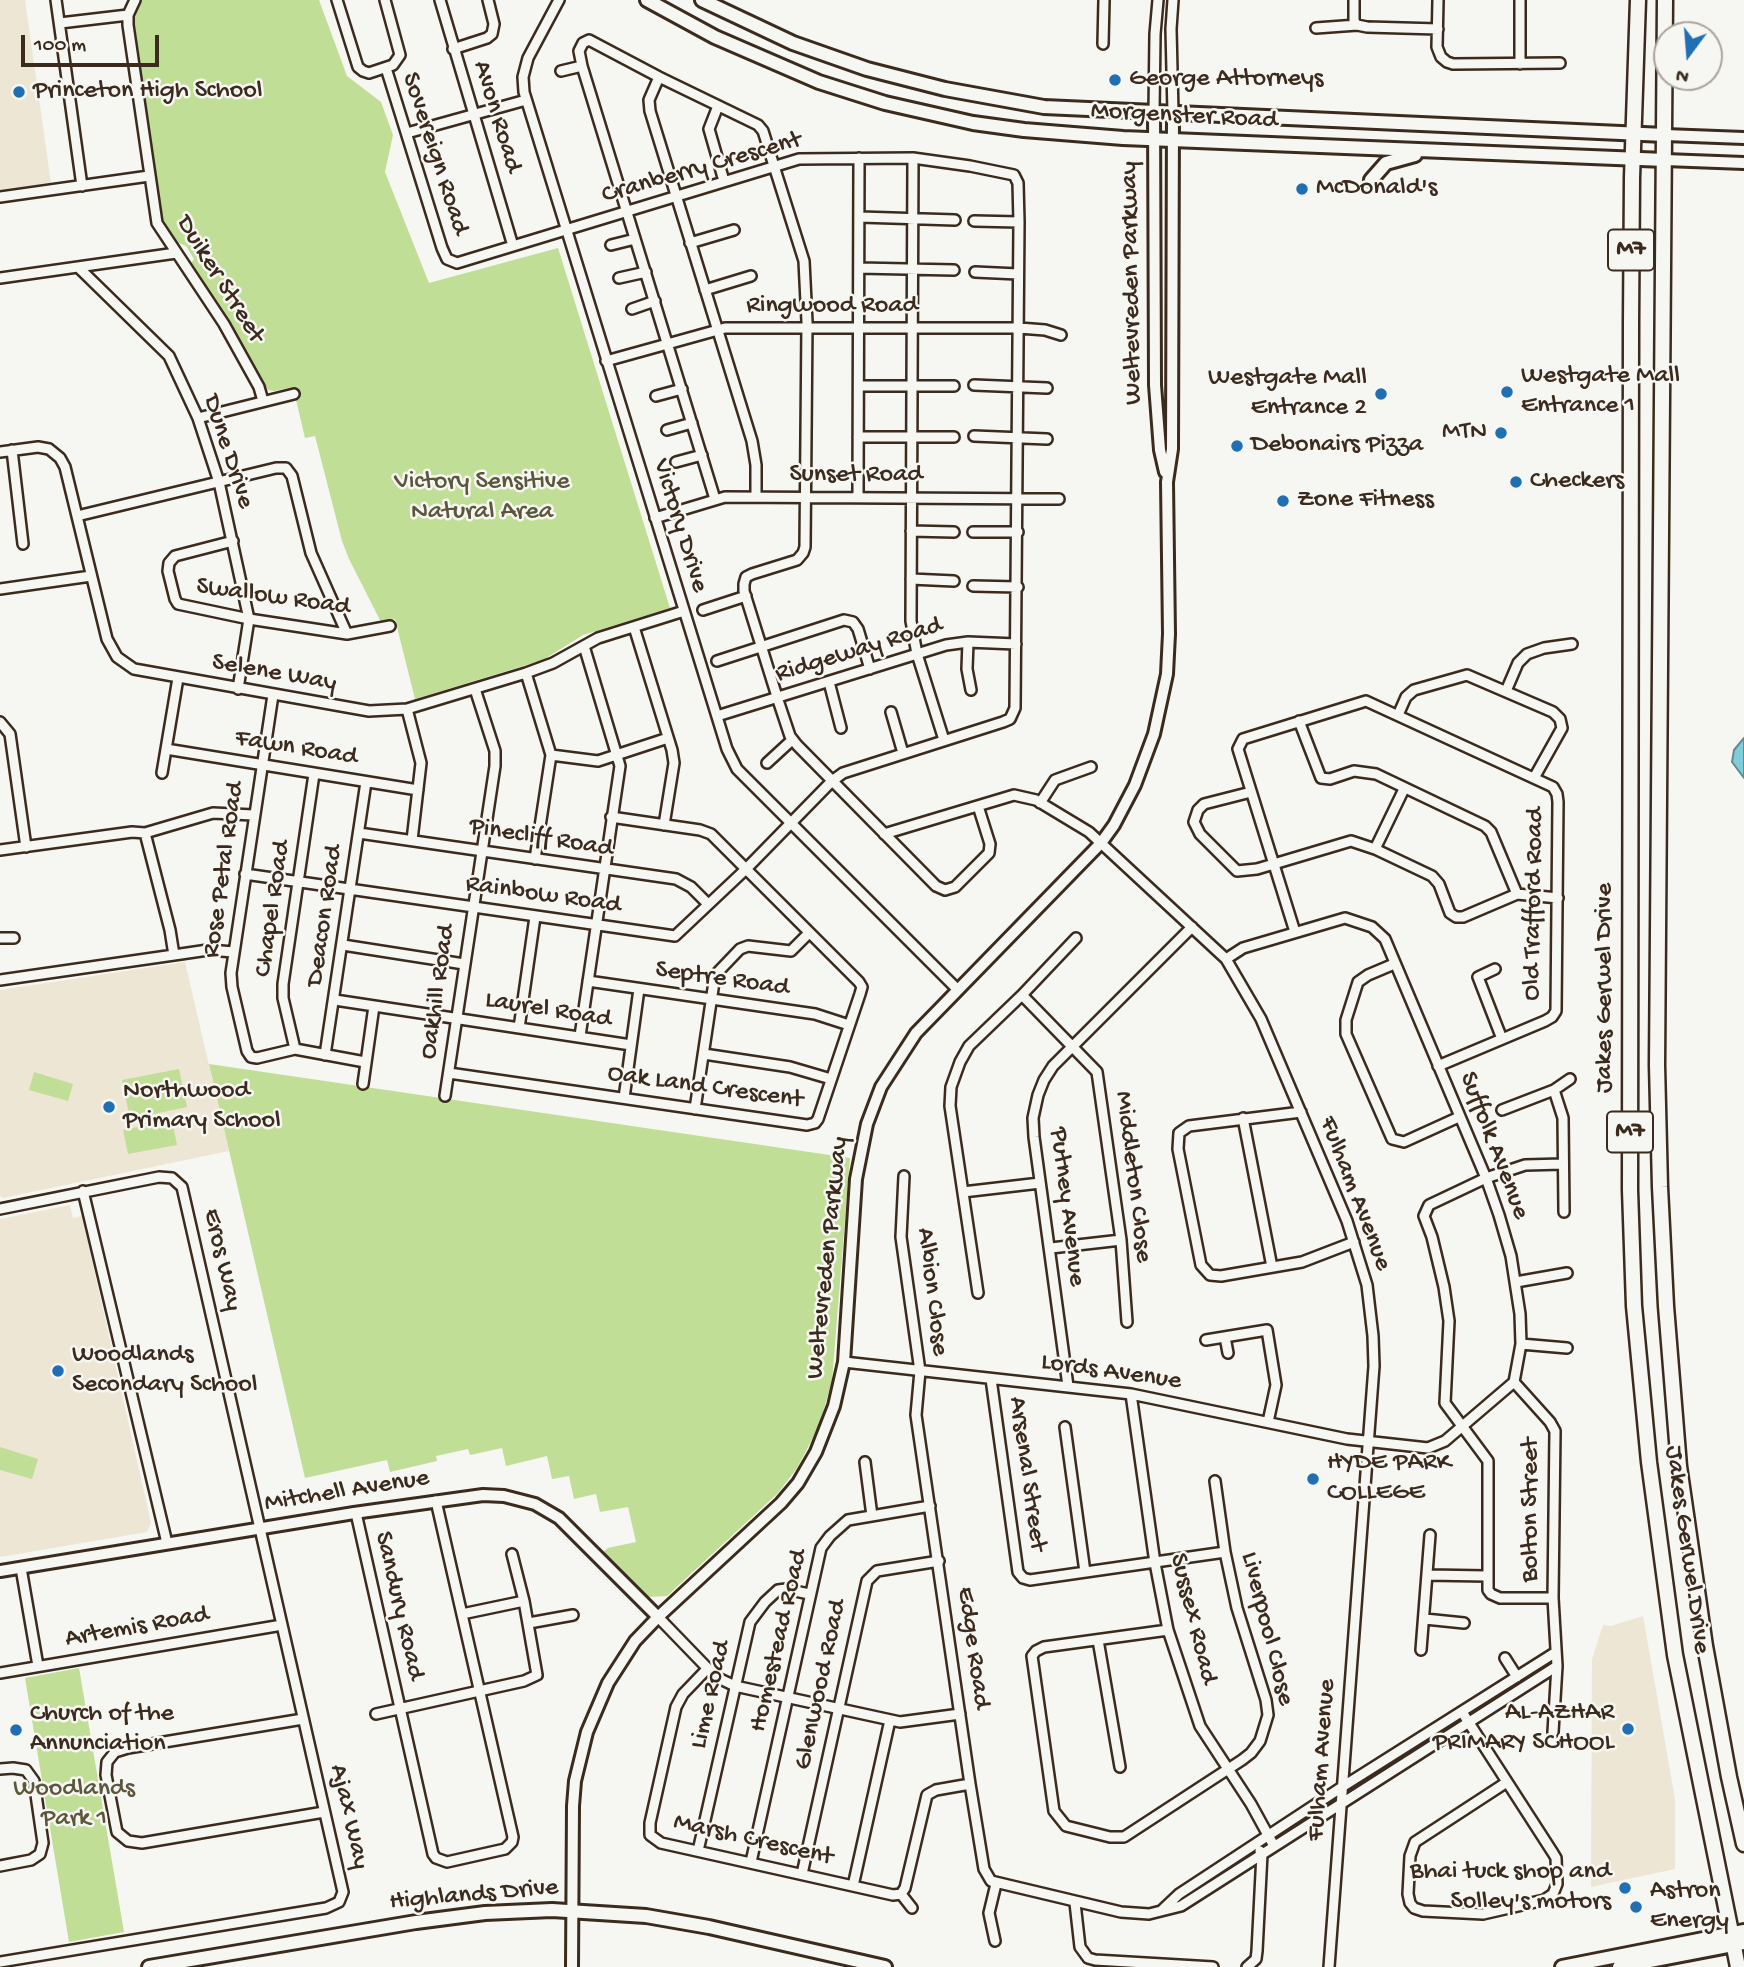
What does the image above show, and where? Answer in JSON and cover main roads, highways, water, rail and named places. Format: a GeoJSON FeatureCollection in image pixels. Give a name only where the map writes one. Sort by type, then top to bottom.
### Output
{"type":"FeatureCollection","features":[{"type":"Feature","properties":{"kind":"main road","name":"Morgenster Road"},"geometry":{"type":"LineString","coordinates":[[647,0],[743,50],[819,82],[886,103],[1024,130],[1173,140],[1665,160]]}},
{"type":"Feature","properties":{"kind":"main road","name":"Morgenster Road"},"geometry":{"type":"LineString","coordinates":[[702,0],[816,52],[917,83],[1044,107],[1665,135]]}},
{"type":"Feature","properties":{"kind":"main road","name":"Jakes Gerwel Drive"},"geometry":{"type":"LineString","coordinates":[[1638,0],[1633,134],[1630,1190],[1634,1306],[1649,1462],[1675,1655],[1738,1938],[1738,1967]]}},
{"type":"Feature","properties":{"kind":"main road","name":"Jakes Gerwel Drive"},"geometry":{"type":"LineString","coordinates":[[1665,0],[1657,1065],[1660,1187],[1679,1466],[1705,1646],[1744,1844]]}},
{"type":"Feature","properties":{"kind":"main road"},"geometry":{"type":"LineString","coordinates":[[1371,180],[1386,163],[1429,151]]}},
{"type":"Feature","properties":{"kind":"main road","name":"Highlands Drive"},"geometry":{"type":"LineString","coordinates":[[149,1967],[449,1918],[526,1910],[572,1910],[646,1916],[885,1967]]}},
{"type":"Feature","properties":{"kind":"main road"},"geometry":{"type":"LineString","coordinates":[[1562,1967],[1738,1938]]}},
{"type":"Feature","properties":{"kind":"main road"},"geometry":{"type":"LineString","coordinates":[[1619,1967],[1738,1938]]}},
{"type":"Feature","properties":{"kind":"water"},"geometry":{"type":"Polygon","coordinates":[[[1744,738],[1744,778],[1732,762],[1734,750],[1744,738]]]}},
{"type":"Feature","properties":{"kind":"place","name":"George Attorneys"},"geometry":{"type":"Point","coordinates":[1115,80]}},
{"type":"Feature","properties":{"kind":"place","name":"Princeton High School"},"geometry":{"type":"Point","coordinates":[19,92]}},
{"type":"Feature","properties":{"kind":"place","name":"McDonald's"},"geometry":{"type":"Point","coordinates":[1302,189]}},
{"type":"Feature","properties":{"kind":"place","name":"Westgate Mall Entrance 1"},"geometry":{"type":"Point","coordinates":[1507,392]}},
{"type":"Feature","properties":{"kind":"place","name":"Westgate Mall Entrance 2"},"geometry":{"type":"Point","coordinates":[1381,394]}},
{"type":"Feature","properties":{"kind":"place","name":"MTN"},"geometry":{"type":"Point","coordinates":[1501,433]}},
{"type":"Feature","properties":{"kind":"place","name":"Debonairs Pizza"},"geometry":{"type":"Point","coordinates":[1237,446]}},
{"type":"Feature","properties":{"kind":"place","name":"Checkers"},"geometry":{"type":"Point","coordinates":[1516,482]}},
{"type":"Feature","properties":{"kind":"place","name":"Zone Fitness"},"geometry":{"type":"Point","coordinates":[1283,501]}},
{"type":"Feature","properties":{"kind":"place","name":"Northwood Primary School"},"geometry":{"type":"Point","coordinates":[109,1107]}},
{"type":"Feature","properties":{"kind":"place","name":"Woodlands Secondary School"},"geometry":{"type":"Point","coordinates":[58,1371]}},
{"type":"Feature","properties":{"kind":"place","name":"HYDE PARK COLLEGE"},"geometry":{"type":"Point","coordinates":[1313,1479]}},
{"type":"Feature","properties":{"kind":"place","name":"AL-AZHAR PRIMARY SCHOOL"},"geometry":{"type":"Point","coordinates":[1628,1729]}},
{"type":"Feature","properties":{"kind":"place","name":"Church of the Annunciation"},"geometry":{"type":"Point","coordinates":[16,1730]}},
{"type":"Feature","properties":{"kind":"place","name":"Bhai tuck shop and Solley's motors"},"geometry":{"type":"Point","coordinates":[1625,1888]}},
{"type":"Feature","properties":{"kind":"place","name":"Astron Energy"},"geometry":{"type":"Point","coordinates":[1636,1907]}},
{"type":"Feature","properties":{"kind":"park label","name":"Victory Sensitive Natural Area"},"geometry":{"type":"Point","coordinates":[482,498]}},
{"type":"Feature","properties":{"kind":"park label","name":"Woodlands Park 1"},"geometry":{"type":"Point","coordinates":[74,1805]}}]}
